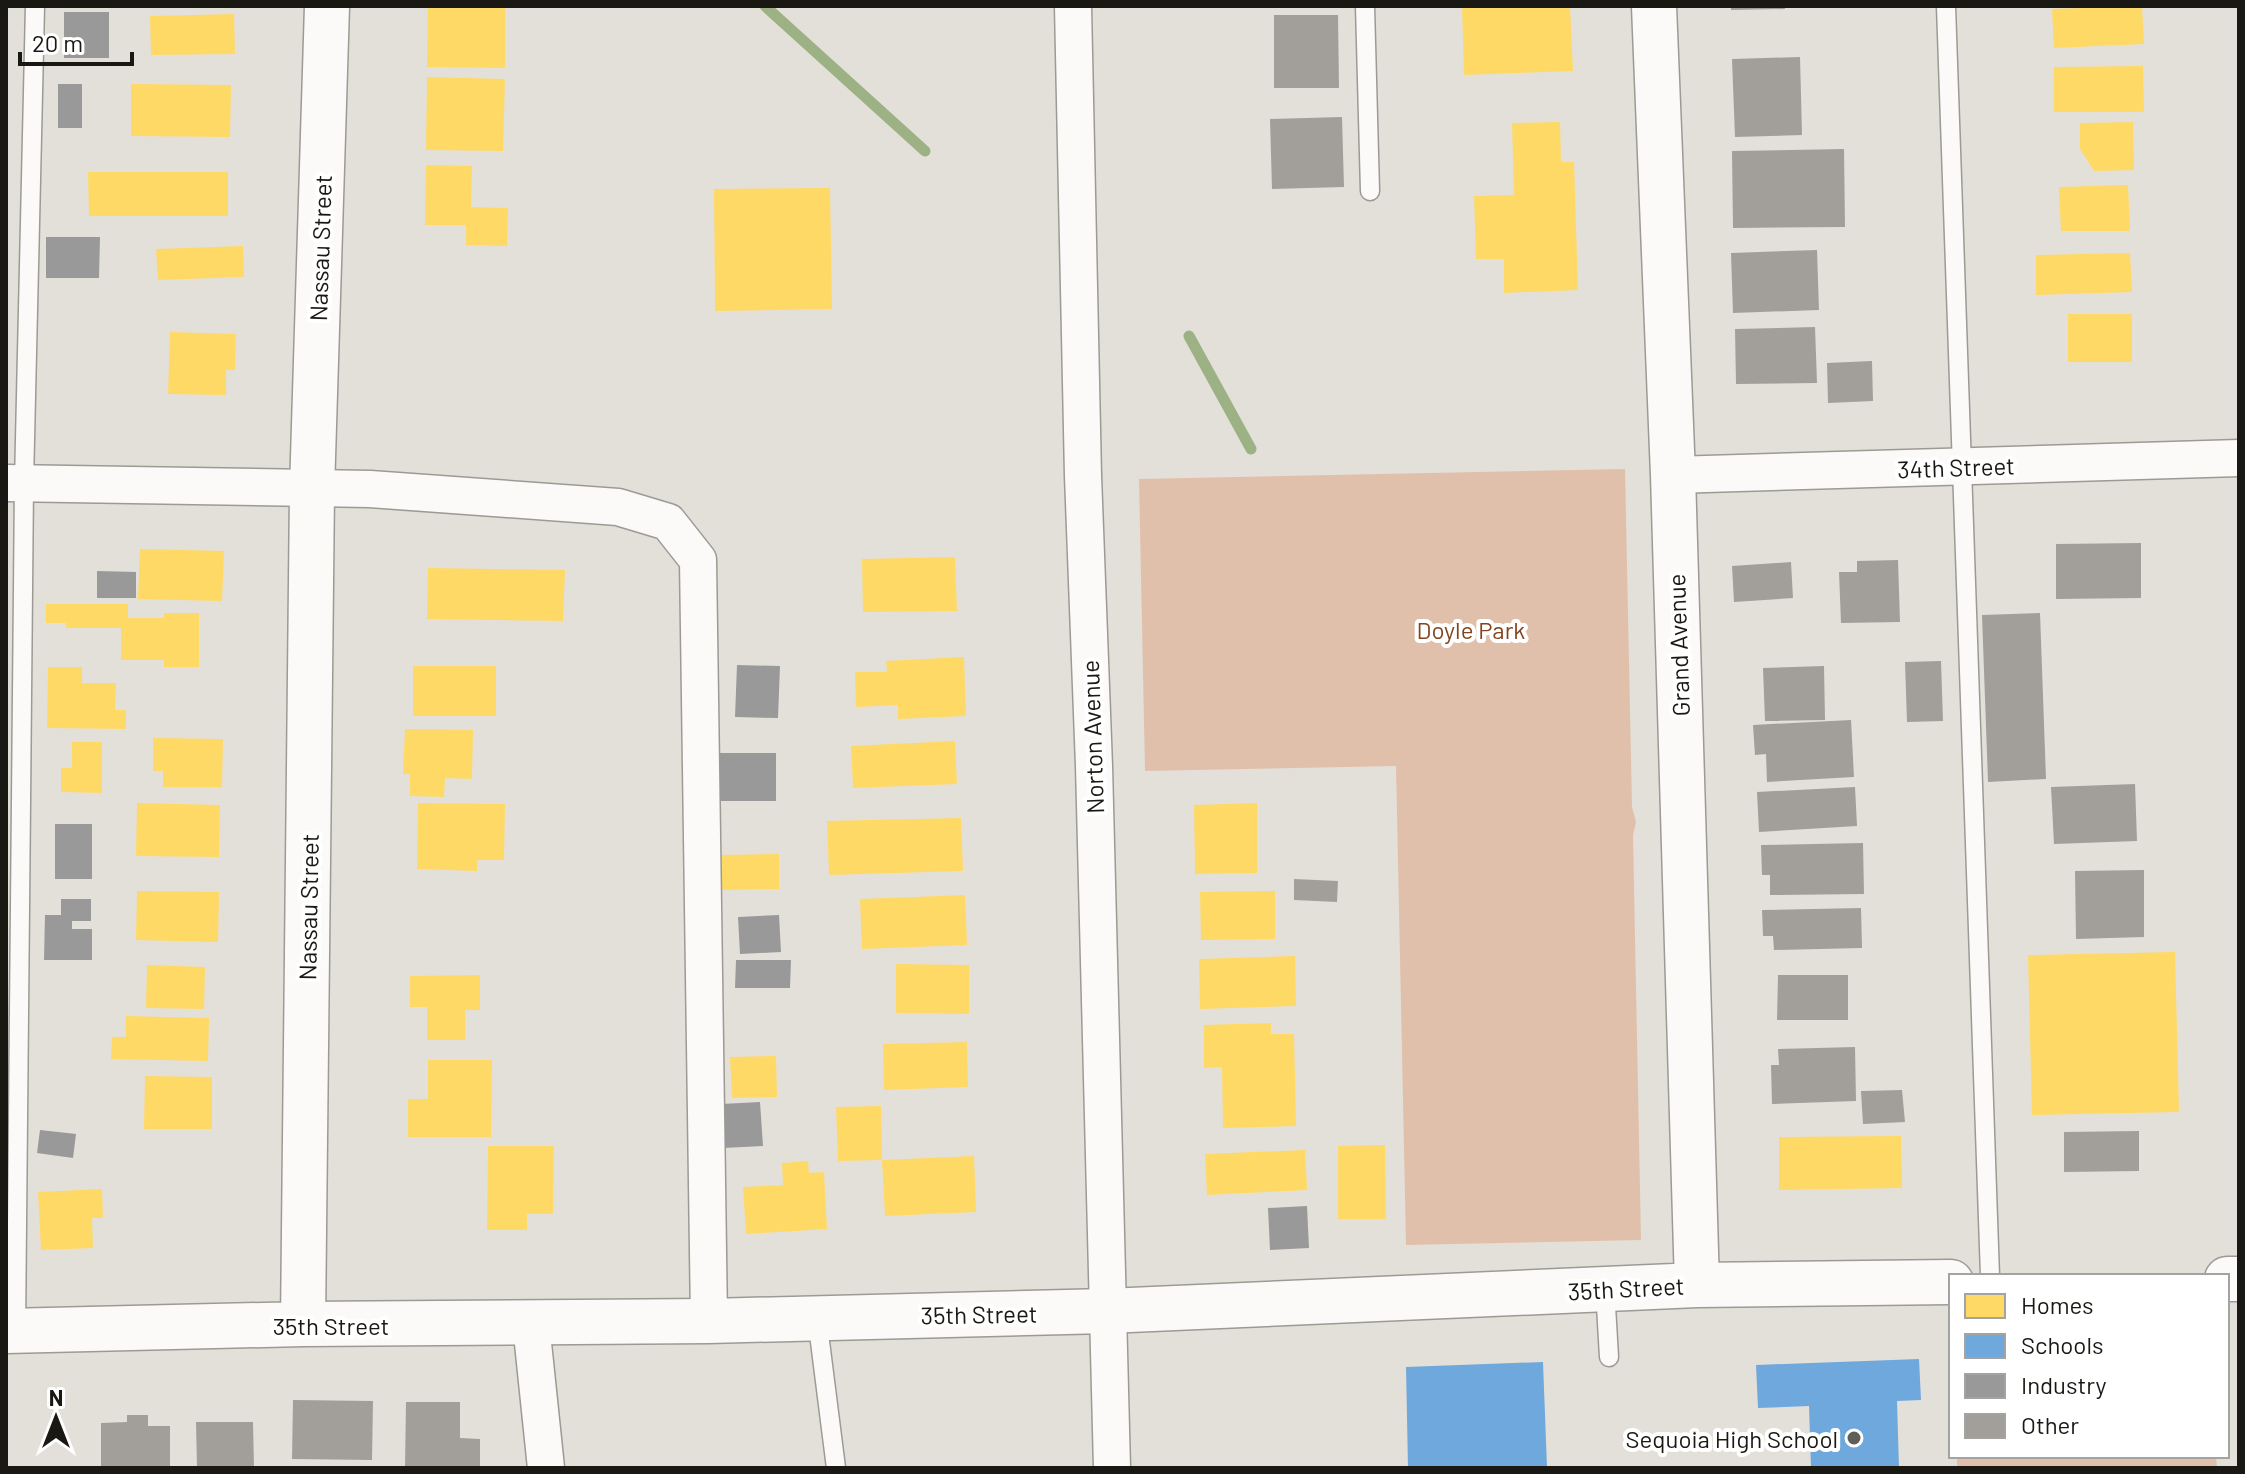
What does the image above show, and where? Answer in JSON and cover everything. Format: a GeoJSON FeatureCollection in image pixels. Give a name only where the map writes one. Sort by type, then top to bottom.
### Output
{"type":"FeatureCollection","features":[{"type":"Feature","properties":{"kind":"street","name":"Nassau Street"},"geometry":{"type":"LineString","coordinates":[[303,1324],[312,490],[327,6]]}},
{"type":"Feature","properties":{"kind":"street","name":"Norton Avenue"},"geometry":{"type":"LineString","coordinates":[[1073,6],[1083,476],[1094,766],[1112,1468]]}},
{"type":"Feature","properties":{"kind":"street","name":"Grand Avenue"},"geometry":{"type":"LineString","coordinates":[[1654,6],[1673,475],[1697,1285]]}},
{"type":"Feature","properties":{"kind":"street","name":"34th Street"},"geometry":{"type":"LineString","coordinates":[[1673,475],[2239,458]]}},
{"type":"Feature","properties":{"kind":"street"},"geometry":{"type":"LineString","coordinates":[[15,483],[370,489],[618,507],[668,522],[698,560],[709,1321]]}},
{"type":"Feature","properties":{"kind":"street","name":"35th Street"},"geometry":{"type":"LineString","coordinates":[[11,1331],[303,1324],[709,1321],[1107,1311],[1697,1285],[1949,1282]]}},
{"type":"Feature","properties":{"kind":"street"},"geometry":{"type":"LineString","coordinates":[[531,1324],[546,1468]]}},
{"type":"Feature","properties":{"kind":"lane"},"geometry":{"type":"LineString","coordinates":[[11,1331],[15,483],[35,6]]}},
{"type":"Feature","properties":{"kind":"lane"},"geometry":{"type":"LineString","coordinates":[[1365,6],[1370,191]]}},
{"type":"Feature","properties":{"kind":"lane"},"geometry":{"type":"LineString","coordinates":[[1946,6],[1990,1274]]}},
{"type":"Feature","properties":{"kind":"lane"},"geometry":{"type":"LineString","coordinates":[[1605,1289],[1609,1357]]}},
{"type":"Feature","properties":{"kind":"lane"},"geometry":{"type":"LineString","coordinates":[[817,1318],[836,1468]]}},
{"type":"Feature","properties":{"kind":"green space","name":"Doyle Park"},"geometry":{"type":"Polygon","coordinates":[[[1625,469],[1632,807],[1636,822],[1633,835],[1641,1240],[1406,1245],[1396,766],[1145,771],[1139,479],[1625,469]]]}},
{"type":"Feature","properties":{"kind":"green space"},"geometry":{"type":"Polygon","coordinates":[[[1957,1458],[2216,1458],[2217,1468],[1957,1468],[1957,1458]]]}},
{"type":"Feature","properties":{"kind":"building: Homes"},"geometry":{"type":"Polygon","coordinates":[[[428,6],[505,6],[505,68],[427,67],[428,6]]]}},
{"type":"Feature","properties":{"kind":"building: Homes"},"geometry":{"type":"Polygon","coordinates":[[[1462,6],[1570,6],[1573,71],[1464,75],[1462,6]]]}},
{"type":"Feature","properties":{"kind":"building: Homes"},"geometry":{"type":"Polygon","coordinates":[[[2142,6],[2144,44],[2054,48],[2052,9],[2142,6]]]}},
{"type":"Feature","properties":{"kind":"building: Homes"},"geometry":{"type":"Polygon","coordinates":[[[234,14],[235,54],[151,55],[150,16],[234,14]]]}},
{"type":"Feature","properties":{"kind":"building: Homes"},"geometry":{"type":"Polygon","coordinates":[[[2143,66],[2144,112],[2054,112],[2054,67],[2143,66]]]}},
{"type":"Feature","properties":{"kind":"building: Homes"},"geometry":{"type":"Polygon","coordinates":[[[427,77],[505,79],[503,151],[426,150],[427,77]]]}},
{"type":"Feature","properties":{"kind":"building: Homes"},"geometry":{"type":"Polygon","coordinates":[[[131,84],[231,85],[230,137],[131,136],[131,84]]]}},
{"type":"Feature","properties":{"kind":"building: Homes"},"geometry":{"type":"Polygon","coordinates":[[[1560,122],[1561,162],[1574,162],[1578,290],[1504,293],[1504,259],[1476,259],[1474,196],[1514,195],[1512,123],[1560,122]]]}},
{"type":"Feature","properties":{"kind":"building: Homes"},"geometry":{"type":"Polygon","coordinates":[[[2133,122],[2134,170],[2094,171],[2080,149],[2080,123],[2133,122]]]}},
{"type":"Feature","properties":{"kind":"building: Homes"},"geometry":{"type":"Polygon","coordinates":[[[426,165],[472,166],[471,207],[508,208],[507,246],[466,245],[466,225],[425,225],[426,165]]]}},
{"type":"Feature","properties":{"kind":"building: Homes"},"geometry":{"type":"Polygon","coordinates":[[[88,172],[228,172],[228,216],[89,216],[88,172]]]}},
{"type":"Feature","properties":{"kind":"building: Homes"},"geometry":{"type":"Polygon","coordinates":[[[2128,185],[2130,231],[2061,231],[2059,187],[2128,185]]]}},
{"type":"Feature","properties":{"kind":"building: Homes"},"geometry":{"type":"Polygon","coordinates":[[[830,188],[832,309],[715,311],[714,189],[830,188]]]}},
{"type":"Feature","properties":{"kind":"building: Homes"},"geometry":{"type":"Polygon","coordinates":[[[243,246],[244,277],[158,280],[156,249],[243,246]]]}},
{"type":"Feature","properties":{"kind":"building: Homes"},"geometry":{"type":"Polygon","coordinates":[[[2130,253],[2132,292],[2036,295],[2036,255],[2130,253]]]}},
{"type":"Feature","properties":{"kind":"building: Homes"},"geometry":{"type":"Polygon","coordinates":[[[2068,314],[2132,314],[2132,362],[2068,362],[2068,314]]]}},
{"type":"Feature","properties":{"kind":"building: Homes"},"geometry":{"type":"Polygon","coordinates":[[[170,332],[236,334],[235,370],[226,370],[226,395],[168,394],[170,332]]]}},
{"type":"Feature","properties":{"kind":"building: Homes"},"geometry":{"type":"Polygon","coordinates":[[[140,549],[224,551],[222,601],[138,599],[140,549]]]}},
{"type":"Feature","properties":{"kind":"building: Homes"},"geometry":{"type":"Polygon","coordinates":[[[955,557],[957,611],[863,612],[862,559],[955,557]]]}},
{"type":"Feature","properties":{"kind":"building: Homes"},"geometry":{"type":"Polygon","coordinates":[[[428,568],[565,570],[563,621],[427,619],[428,568]]]}},
{"type":"Feature","properties":{"kind":"building: Homes"},"geometry":{"type":"Polygon","coordinates":[[[46,604],[128,604],[128,618],[164,618],[164,613],[199,613],[199,667],[164,667],[164,660],[121,660],[121,628],[66,628],[66,623],[46,623],[46,604]]]}},
{"type":"Feature","properties":{"kind":"building: Homes"},"geometry":{"type":"Polygon","coordinates":[[[964,657],[966,716],[898,719],[898,705],[856,707],[855,672],[887,672],[886,661],[964,657]]]}},
{"type":"Feature","properties":{"kind":"building: Homes"},"geometry":{"type":"Polygon","coordinates":[[[413,666],[496,666],[496,716],[413,716],[413,666]]]}},
{"type":"Feature","properties":{"kind":"building: Homes"},"geometry":{"type":"Polygon","coordinates":[[[48,667],[82,667],[82,683],[116,683],[115,710],[126,710],[126,729],[47,728],[48,667]]]}},
{"type":"Feature","properties":{"kind":"building: Homes"},"geometry":{"type":"Polygon","coordinates":[[[405,729],[473,730],[472,779],[445,778],[444,797],[410,796],[410,774],[403,774],[405,729]]]}},
{"type":"Feature","properties":{"kind":"building: Homes"},"geometry":{"type":"Polygon","coordinates":[[[153,738],[223,739],[222,787],[163,787],[163,771],[153,771],[153,738]]]}},
{"type":"Feature","properties":{"kind":"building: Homes"},"geometry":{"type":"Polygon","coordinates":[[[955,741],[957,784],[853,788],[851,746],[955,741]]]}},
{"type":"Feature","properties":{"kind":"building: Homes"},"geometry":{"type":"Polygon","coordinates":[[[72,742],[102,742],[102,793],[61,792],[61,768],[72,768],[72,742]]]}},
{"type":"Feature","properties":{"kind":"building: Homes"},"geometry":{"type":"Polygon","coordinates":[[[137,803],[220,805],[219,857],[136,856],[137,803]]]}},
{"type":"Feature","properties":{"kind":"building: Homes"},"geometry":{"type":"Polygon","coordinates":[[[418,803],[505,804],[504,860],[477,860],[477,871],[417,869],[418,803]]]}},
{"type":"Feature","properties":{"kind":"building: Homes"},"geometry":{"type":"Polygon","coordinates":[[[1257,803],[1257,873],[1195,874],[1194,805],[1257,803]]]}},
{"type":"Feature","properties":{"kind":"building: Homes"},"geometry":{"type":"Polygon","coordinates":[[[961,818],[963,871],[829,875],[827,821],[961,818]]]}},
{"type":"Feature","properties":{"kind":"building: Homes"},"geometry":{"type":"Polygon","coordinates":[[[779,854],[779,889],[720,890],[719,855],[779,854]]]}},
{"type":"Feature","properties":{"kind":"building: Homes"},"geometry":{"type":"Polygon","coordinates":[[[137,891],[219,892],[218,942],[136,940],[137,891]]]}},
{"type":"Feature","properties":{"kind":"building: Homes"},"geometry":{"type":"Polygon","coordinates":[[[1275,891],[1275,939],[1201,940],[1200,892],[1275,891]]]}},
{"type":"Feature","properties":{"kind":"building: Homes"},"geometry":{"type":"Polygon","coordinates":[[[965,895],[967,945],[862,949],[860,899],[965,895]]]}},
{"type":"Feature","properties":{"kind":"building: Homes"},"geometry":{"type":"Polygon","coordinates":[[[2175,952],[2179,1112],[2032,1115],[2028,955],[2175,952]]]}},
{"type":"Feature","properties":{"kind":"building: Homes"},"geometry":{"type":"Polygon","coordinates":[[[1295,956],[1296,1006],[1200,1009],[1199,959],[1295,956]]]}},
{"type":"Feature","properties":{"kind":"building: Homes"},"geometry":{"type":"Polygon","coordinates":[[[896,964],[969,965],[969,1014],[896,1013],[896,964]]]}},
{"type":"Feature","properties":{"kind":"building: Homes"},"geometry":{"type":"Polygon","coordinates":[[[147,965],[205,967],[204,1009],[146,1008],[147,965]]]}},
{"type":"Feature","properties":{"kind":"building: Homes"},"geometry":{"type":"Polygon","coordinates":[[[480,975],[480,1010],[465,1010],[465,1040],[427,1040],[427,1007],[410,1007],[410,976],[480,975]]]}},
{"type":"Feature","properties":{"kind":"building: Homes"},"geometry":{"type":"Polygon","coordinates":[[[126,1016],[209,1018],[208,1061],[111,1059],[112,1037],[126,1037],[126,1016]]]}},
{"type":"Feature","properties":{"kind":"building: Homes"},"geometry":{"type":"Polygon","coordinates":[[[1271,1023],[1271,1034],[1294,1034],[1296,1126],[1223,1128],[1222,1067],[1204,1068],[1204,1025],[1271,1023]]]}},
{"type":"Feature","properties":{"kind":"building: Homes"},"geometry":{"type":"Polygon","coordinates":[[[967,1042],[968,1087],[884,1090],[883,1044],[967,1042]]]}},
{"type":"Feature","properties":{"kind":"building: Homes"},"geometry":{"type":"Polygon","coordinates":[[[776,1056],[777,1097],[732,1098],[730,1057],[776,1056]]]}},
{"type":"Feature","properties":{"kind":"building: Homes"},"geometry":{"type":"Polygon","coordinates":[[[428,1060],[492,1060],[491,1137],[408,1137],[408,1099],[428,1099],[428,1060]]]}},
{"type":"Feature","properties":{"kind":"building: Homes"},"geometry":{"type":"Polygon","coordinates":[[[145,1076],[212,1077],[212,1129],[144,1129],[145,1076]]]}},
{"type":"Feature","properties":{"kind":"building: Homes"},"geometry":{"type":"Polygon","coordinates":[[[881,1106],[882,1160],[838,1161],[836,1107],[881,1106]]]}},
{"type":"Feature","properties":{"kind":"building: Homes"},"geometry":{"type":"Polygon","coordinates":[[[1901,1136],[1902,1188],[1779,1190],[1779,1137],[1901,1136]]]}},
{"type":"Feature","properties":{"kind":"building: Homes"},"geometry":{"type":"Polygon","coordinates":[[[1385,1145],[1386,1219],[1338,1219],[1338,1146],[1385,1145]]]}},
{"type":"Feature","properties":{"kind":"building: Homes"},"geometry":{"type":"Polygon","coordinates":[[[488,1146],[554,1146],[553,1214],[527,1214],[527,1230],[487,1230],[488,1146]]]}},
{"type":"Feature","properties":{"kind":"building: Homes"},"geometry":{"type":"Polygon","coordinates":[[[1305,1150],[1307,1190],[1207,1195],[1205,1154],[1305,1150]]]}},
{"type":"Feature","properties":{"kind":"building: Homes"},"geometry":{"type":"Polygon","coordinates":[[[974,1156],[976,1212],[885,1216],[882,1160],[974,1156]]]}},
{"type":"Feature","properties":{"kind":"building: Homes"},"geometry":{"type":"Polygon","coordinates":[[[808,1161],[809,1173],[824,1172],[827,1229],[746,1234],[743,1187],[783,1185],[782,1163],[808,1161]]]}},
{"type":"Feature","properties":{"kind":"building: Homes"},"geometry":{"type":"Polygon","coordinates":[[[102,1189],[103,1218],[92,1218],[93,1248],[41,1250],[38,1192],[102,1189]]]}},
{"type":"Feature","properties":{"kind":"building: Schools","name":"Sequoia High School"},"geometry":{"type":"Polygon","coordinates":[[[1919,1359],[1921,1400],[1897,1401],[1899,1468],[1811,1468],[1809,1406],[1758,1408],[1756,1365],[1919,1359]]]}},
{"type":"Feature","properties":{"kind":"building: Schools"},"geometry":{"type":"Polygon","coordinates":[[[1543,1362],[1547,1468],[1408,1468],[1406,1367],[1543,1362]]]}},
{"type":"Feature","properties":{"kind":"building: Industry"},"geometry":{"type":"Polygon","coordinates":[[[64,12],[109,12],[109,58],[64,58],[64,12]]]}},
{"type":"Feature","properties":{"kind":"building: Industry"},"geometry":{"type":"Polygon","coordinates":[[[58,84],[82,84],[82,128],[58,128],[58,84]]]}},
{"type":"Feature","properties":{"kind":"building: Industry"},"geometry":{"type":"Polygon","coordinates":[[[46,237],[100,237],[99,278],[46,278],[46,237]]]}},
{"type":"Feature","properties":{"kind":"building: Industry"},"geometry":{"type":"Polygon","coordinates":[[[97,571],[136,572],[136,598],[97,598],[97,571]]]}},
{"type":"Feature","properties":{"kind":"building: Industry"},"geometry":{"type":"Polygon","coordinates":[[[737,665],[780,666],[778,718],[735,717],[737,665]]]}},
{"type":"Feature","properties":{"kind":"building: Industry"},"geometry":{"type":"Polygon","coordinates":[[[720,753],[776,753],[776,801],[720,801],[720,753]]]}},
{"type":"Feature","properties":{"kind":"building: Industry"},"geometry":{"type":"Polygon","coordinates":[[[55,824],[92,824],[92,879],[55,879],[55,824]]]}},
{"type":"Feature","properties":{"kind":"building: Industry"},"geometry":{"type":"Polygon","coordinates":[[[61,899],[91,899],[91,921],[72,921],[72,929],[92,929],[92,960],[44,960],[45,915],[61,915],[61,899]]]}},
{"type":"Feature","properties":{"kind":"building: Industry"},"geometry":{"type":"Polygon","coordinates":[[[779,915],[781,952],[740,954],[738,917],[779,915]]]}},
{"type":"Feature","properties":{"kind":"building: Industry"},"geometry":{"type":"Polygon","coordinates":[[[736,960],[791,960],[790,988],[735,988],[736,960]]]}},
{"type":"Feature","properties":{"kind":"building: Industry"},"geometry":{"type":"Polygon","coordinates":[[[760,1102],[763,1146],[723,1148],[721,1104],[760,1102]]]}},
{"type":"Feature","properties":{"kind":"building: Industry"},"geometry":{"type":"Polygon","coordinates":[[[40,1130],[76,1134],[73,1158],[37,1153],[40,1130]]]}},
{"type":"Feature","properties":{"kind":"building: Industry"},"geometry":{"type":"Polygon","coordinates":[[[1307,1206],[1309,1248],[1270,1250],[1268,1208],[1307,1206]]]}},
{"type":"Feature","properties":{"kind":"building: Other"},"geometry":{"type":"Polygon","coordinates":[[[1731,6],[1785,6],[1785,9],[1731,10],[1731,6]]]}},
{"type":"Feature","properties":{"kind":"building: Other"},"geometry":{"type":"Polygon","coordinates":[[[1274,15],[1338,15],[1339,88],[1274,88],[1274,15]]]}},
{"type":"Feature","properties":{"kind":"building: Other"},"geometry":{"type":"Polygon","coordinates":[[[1800,57],[1802,135],[1735,137],[1732,59],[1800,57]]]}},
{"type":"Feature","properties":{"kind":"building: Other"},"geometry":{"type":"Polygon","coordinates":[[[1342,117],[1344,187],[1272,189],[1270,119],[1342,117]]]}},
{"type":"Feature","properties":{"kind":"building: Other"},"geometry":{"type":"Polygon","coordinates":[[[1844,149],[1845,227],[1733,228],[1732,151],[1844,149]]]}},
{"type":"Feature","properties":{"kind":"building: Other"},"geometry":{"type":"Polygon","coordinates":[[[1817,250],[1819,310],[1733,313],[1731,253],[1817,250]]]}},
{"type":"Feature","properties":{"kind":"building: Other"},"geometry":{"type":"Polygon","coordinates":[[[1815,327],[1817,383],[1736,384],[1735,329],[1815,327]]]}},
{"type":"Feature","properties":{"kind":"building: Other"},"geometry":{"type":"Polygon","coordinates":[[[1872,361],[1873,401],[1828,403],[1827,363],[1872,361]]]}},
{"type":"Feature","properties":{"kind":"building: Other"},"geometry":{"type":"Polygon","coordinates":[[[2141,543],[2141,598],[2056,599],[2056,544],[2141,543]]]}},
{"type":"Feature","properties":{"kind":"building: Other"},"geometry":{"type":"Polygon","coordinates":[[[1898,560],[1900,622],[1841,623],[1839,572],[1857,572],[1857,561],[1898,560]]]}},
{"type":"Feature","properties":{"kind":"building: Other"},"geometry":{"type":"Polygon","coordinates":[[[1791,562],[1793,598],[1734,602],[1732,566],[1791,562]]]}},
{"type":"Feature","properties":{"kind":"building: Other"},"geometry":{"type":"Polygon","coordinates":[[[2040,613],[2046,779],[1988,782],[1982,615],[2040,613]]]}},
{"type":"Feature","properties":{"kind":"building: Other"},"geometry":{"type":"Polygon","coordinates":[[[1941,661],[1943,721],[1907,722],[1905,662],[1941,661]]]}},
{"type":"Feature","properties":{"kind":"building: Other"},"geometry":{"type":"Polygon","coordinates":[[[1824,666],[1825,720],[1765,721],[1763,668],[1824,666]]]}},
{"type":"Feature","properties":{"kind":"building: Other"},"geometry":{"type":"Polygon","coordinates":[[[1851,720],[1854,777],[1767,782],[1766,754],[1755,755],[1753,725],[1851,720]]]}},
{"type":"Feature","properties":{"kind":"building: Other"},"geometry":{"type":"Polygon","coordinates":[[[2135,784],[2137,841],[2054,844],[2051,787],[2135,784]]]}},
{"type":"Feature","properties":{"kind":"building: Other"},"geometry":{"type":"Polygon","coordinates":[[[1855,787],[1857,826],[1759,832],[1757,792],[1855,787]]]}},
{"type":"Feature","properties":{"kind":"building: Other"},"geometry":{"type":"Polygon","coordinates":[[[1863,843],[1864,894],[1770,895],[1770,875],[1762,875],[1761,845],[1863,843]]]}},
{"type":"Feature","properties":{"kind":"building: Other"},"geometry":{"type":"Polygon","coordinates":[[[2144,870],[2144,937],[2076,939],[2075,871],[2144,870]]]}},
{"type":"Feature","properties":{"kind":"building: Other"},"geometry":{"type":"Polygon","coordinates":[[[1294,879],[1338,881],[1337,902],[1294,900],[1294,879]]]}},
{"type":"Feature","properties":{"kind":"building: Other"},"geometry":{"type":"Polygon","coordinates":[[[1861,908],[1862,948],[1774,950],[1773,936],[1763,936],[1762,910],[1861,908]]]}},
{"type":"Feature","properties":{"kind":"building: Other"},"geometry":{"type":"Polygon","coordinates":[[[1778,975],[1848,975],[1848,1020],[1777,1020],[1778,975]]]}},
{"type":"Feature","properties":{"kind":"building: Other"},"geometry":{"type":"Polygon","coordinates":[[[1855,1047],[1856,1101],[1772,1104],[1771,1065],[1779,1065],[1778,1049],[1855,1047]]]}},
{"type":"Feature","properties":{"kind":"building: Other"},"geometry":{"type":"Polygon","coordinates":[[[1902,1090],[1905,1122],[1863,1124],[1861,1091],[1902,1090]]]}},
{"type":"Feature","properties":{"kind":"building: Other"},"geometry":{"type":"Polygon","coordinates":[[[2139,1131],[2139,1171],[2064,1172],[2064,1132],[2139,1131]]]}},
{"type":"Feature","properties":{"kind":"building: Other"},"geometry":{"type":"Polygon","coordinates":[[[293,1400],[373,1401],[372,1460],[292,1459],[293,1400]]]}},
{"type":"Feature","properties":{"kind":"building: Other"},"geometry":{"type":"Polygon","coordinates":[[[406,1402],[460,1402],[460,1438],[480,1439],[480,1468],[405,1468],[406,1402]]]}},
{"type":"Feature","properties":{"kind":"building: Other"},"geometry":{"type":"Polygon","coordinates":[[[127,1415],[148,1415],[148,1426],[170,1426],[170,1468],[101,1468],[101,1423],[127,1422],[127,1415]]]}},
{"type":"Feature","properties":{"kind":"building: Other"},"geometry":{"type":"Polygon","coordinates":[[[196,1422],[253,1422],[254,1468],[197,1468],[196,1422]]]}},
{"type":"Feature","properties":{"kind":"waterway"},"geometry":{"type":"LineString","coordinates":[[765,6],[925,151]]}},
{"type":"Feature","properties":{"kind":"waterway"},"geometry":{"type":"LineString","coordinates":[[1189,336],[1251,449]]}},
{"type":"Feature","properties":{"kind":"place","name":"Sequoia High School"},"geometry":{"type":"Point","coordinates":[1854,1438]}}]}
